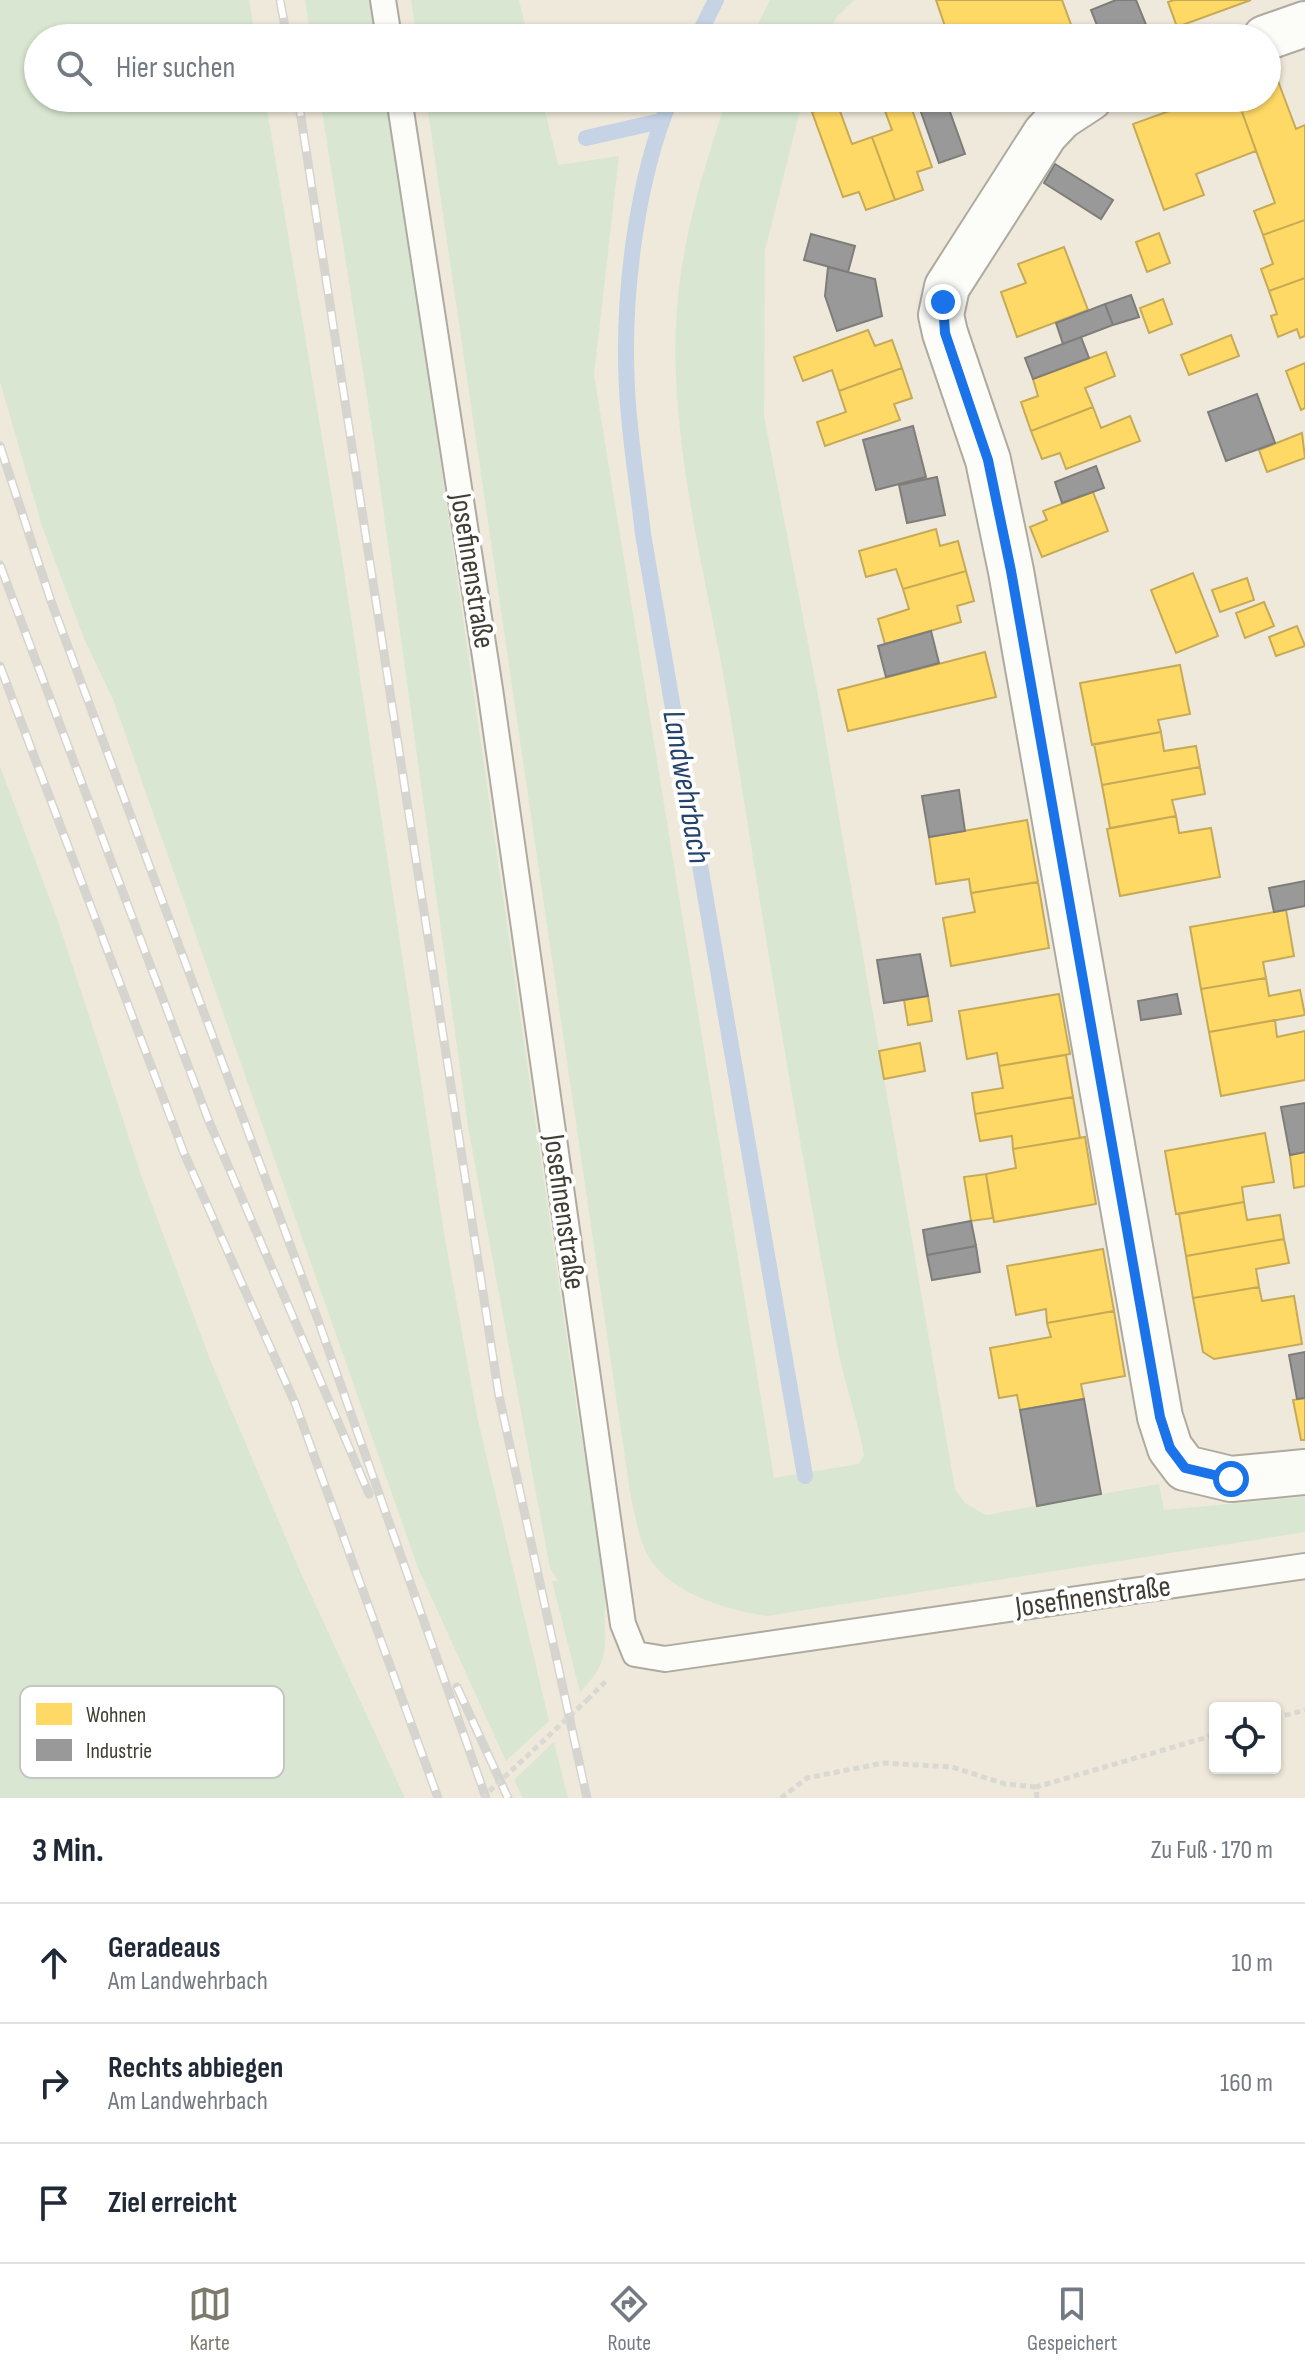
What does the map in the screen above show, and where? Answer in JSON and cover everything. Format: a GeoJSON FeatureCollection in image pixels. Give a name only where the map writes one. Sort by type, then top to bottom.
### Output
{"type":"FeatureCollection","features":[{"type":"Feature","properties":{"kind":"street"},"geometry":{"type":"LineString","coordinates":[[1281,32],[1305,24]]}},
{"type":"Feature","properties":{"kind":"street"},"geometry":{"type":"LineString","coordinates":[[1069,112],[1045,134],[947,287],[941,315],[988,460],[1011,571],[1160,1417],[1170,1448],[1185,1468],[1231,1479],[1305,1472]]}},
{"type":"Feature","properties":{"kind":"lane"},"geometry":{"type":"LineString","coordinates":[[383,0],[387,24]]}},
{"type":"Feature","properties":{"kind":"lane","name":"Josefinenstraße"},"geometry":{"type":"LineString","coordinates":[[401,112],[490,689],[623,1624],[635,1654],[665,1659],[1305,1566]]}},
{"type":"Feature","properties":{"kind":"path"},"geometry":{"type":"LineString","coordinates":[[482,1798],[587,1700]]}},
{"type":"Feature","properties":{"kind":"path"},"geometry":{"type":"LineString","coordinates":[[1281,1716],[1305,1710]]}},
{"type":"Feature","properties":{"kind":"path"},"geometry":{"type":"LineString","coordinates":[[781,1798],[807,1778],[883,1763],[952,1767],[1005,1784],[1036,1787],[1209,1737]]}},
{"type":"Feature","properties":{"kind":"path"},"geometry":{"type":"LineString","coordinates":[[1036,1787],[1037,1798]]}},
{"type":"Feature","properties":{"kind":"green space"},"geometry":{"type":"Polygon","coordinates":[[[0,0],[249,0],[253,24],[24,24],[24,112],[267,112],[341,551],[444,1233],[477,1416],[549,1721],[506,1761],[418,1568],[113,699],[85,641],[42,526],[0,382],[0,0]]]}},
{"type":"Feature","properties":{"kind":"green space"},"geometry":{"type":"Polygon","coordinates":[[[305,0],[373,0],[377,24],[309,24],[305,0]]]}},
{"type":"Feature","properties":{"kind":"green space"},"geometry":{"type":"Polygon","coordinates":[[[411,0],[519,0],[525,24],[415,24],[411,0]]]}},
{"type":"Feature","properties":{"kind":"green space"},"geometry":{"type":"Polygon","coordinates":[[[770,0],[854,0],[833,24],[758,24],[770,0]]]}},
{"type":"Feature","properties":{"kind":"green space"},"geometry":{"type":"Polygon","coordinates":[[[322,112],[390,112],[578,1417],[607,1588],[604,1654],[600,1666],[580,1692],[552,1581],[558,1581],[550,1568],[468,1127],[373,435],[322,112]]]}},
{"type":"Feature","properties":{"kind":"green space"},"geometry":{"type":"Polygon","coordinates":[[[428,112],[545,112],[558,165],[619,156],[594,375],[774,1478],[859,1464],[864,1455],[839,1355],[822,1263],[732,725],[681,443],[676,386],[676,329],[681,272],[700,184],[723,112],[800,112],[765,250],[764,416],[818,695],[955,1489],[965,1503],[986,1515],[1159,1484],[1164,1510],[1305,1497],[1305,1532],[767,1616],[702,1599],[660,1572],[650,1559],[640,1535],[630,1492],[428,112]]]}},
{"type":"Feature","properties":{"kind":"green space"},"geometry":{"type":"Polygon","coordinates":[[[0,766],[58,921],[142,1178],[211,1362],[299,1569],[405,1798],[0,1798],[0,766]]]}},
{"type":"Feature","properties":{"kind":"green space"},"geometry":{"type":"Polygon","coordinates":[[[554,1742],[568,1798],[523,1798],[514,1780],[554,1742]]]}},
{"type":"Feature","properties":{"kind":"building: Wohnen"},"geometry":{"type":"Polygon","coordinates":[[[936,0],[1062,0],[1071,24],[944,24],[936,0]]]}},
{"type":"Feature","properties":{"kind":"building: Wohnen"},"geometry":{"type":"Polygon","coordinates":[[[1251,0],[1185,24],[1176,24],[1168,2],[1251,0]]]}},
{"type":"Feature","properties":{"kind":"building: Wohnen"},"geometry":{"type":"Polygon","coordinates":[[[1281,89],[1296,129],[1305,125],[1305,220],[1263,235],[1254,211],[1275,203],[1242,112],[1281,112],[1281,89]]]}},
{"type":"Feature","properties":{"kind":"building: Wohnen"},"geometry":{"type":"Polygon","coordinates":[[[812,112],[840,112],[852,144],[872,137],[895,200],[866,210],[859,192],[843,197],[812,112]]]}},
{"type":"Feature","properties":{"kind":"building: Wohnen"},"geometry":{"type":"Polygon","coordinates":[[[885,112],[913,112],[932,167],[917,172],[923,190],[895,200],[872,137],[892,130],[885,112]]]}},
{"type":"Feature","properties":{"kind":"building: Wohnen"},"geometry":{"type":"Polygon","coordinates":[[[1166,112],[1242,112],[1256,151],[1196,174],[1204,195],[1164,210],[1133,124],[1166,112]]]}},
{"type":"Feature","properties":{"kind":"building: Wohnen"},"geometry":{"type":"Polygon","coordinates":[[[1305,220],[1305,278],[1269,291],[1261,269],[1273,264],[1263,235],[1305,220]]]}},
{"type":"Feature","properties":{"kind":"building: Wohnen"},"geometry":{"type":"Polygon","coordinates":[[[1159,233],[1170,263],[1147,272],[1136,242],[1159,233]]]}},
{"type":"Feature","properties":{"kind":"building: Wohnen"},"geometry":{"type":"Polygon","coordinates":[[[1064,247],[1088,310],[1017,337],[1001,292],[1026,283],[1018,264],[1064,247]]]}},
{"type":"Feature","properties":{"kind":"building: Wohnen"},"geometry":{"type":"Polygon","coordinates":[[[1305,278],[1305,336],[1300,338],[1297,329],[1278,337],[1271,316],[1277,314],[1269,291],[1305,278]]]}},
{"type":"Feature","properties":{"kind":"building: Wohnen"},"geometry":{"type":"Polygon","coordinates":[[[1163,299],[1172,324],[1149,333],[1140,308],[1163,299]]]}},
{"type":"Feature","properties":{"kind":"building: Wohnen"},"geometry":{"type":"Polygon","coordinates":[[[868,330],[875,346],[892,340],[902,368],[839,391],[832,370],[803,381],[794,357],[868,330]]]}},
{"type":"Feature","properties":{"kind":"building: Wohnen"},"geometry":{"type":"Polygon","coordinates":[[[1231,335],[1239,356],[1189,375],[1181,355],[1231,335]]]}},
{"type":"Feature","properties":{"kind":"building: Wohnen"},"geometry":{"type":"Polygon","coordinates":[[[1106,352],[1115,376],[1085,388],[1093,407],[1031,431],[1021,402],[1038,396],[1033,379],[1106,352]]]}},
{"type":"Feature","properties":{"kind":"building: Wohnen"},"geometry":{"type":"Polygon","coordinates":[[[1305,363],[1305,408],[1301,410],[1286,371],[1305,363]]]}},
{"type":"Feature","properties":{"kind":"building: Wohnen"},"geometry":{"type":"Polygon","coordinates":[[[902,368],[912,398],[894,404],[900,420],[825,446],[817,422],[846,412],[839,391],[902,368]]]}},
{"type":"Feature","properties":{"kind":"building: Wohnen"},"geometry":{"type":"Polygon","coordinates":[[[1093,407],[1101,428],[1130,416],[1140,441],[1066,469],[1060,453],[1042,459],[1031,431],[1093,407]]]}},
{"type":"Feature","properties":{"kind":"building: Wohnen"},"geometry":{"type":"Polygon","coordinates":[[[1302,433],[1305,458],[1267,472],[1259,450],[1302,433]]]}},
{"type":"Feature","properties":{"kind":"building: Wohnen"},"geometry":{"type":"Polygon","coordinates":[[[1093,492],[1108,531],[1042,557],[1030,527],[1047,520],[1043,511],[1093,492]]]}},
{"type":"Feature","properties":{"kind":"building: Wohnen"},"geometry":{"type":"Polygon","coordinates":[[[936,529],[940,546],[958,541],[966,571],[903,589],[896,569],[866,577],[859,551],[936,529]]]}},
{"type":"Feature","properties":{"kind":"building: Wohnen"},"geometry":{"type":"Polygon","coordinates":[[[966,571],[974,601],[957,606],[961,622],[885,644],[878,619],[909,609],[903,589],[966,571]]]}},
{"type":"Feature","properties":{"kind":"building: Wohnen"},"geometry":{"type":"Polygon","coordinates":[[[1193,573],[1218,636],[1176,653],[1151,590],[1193,573]]]}},
{"type":"Feature","properties":{"kind":"building: Wohnen"},"geometry":{"type":"Polygon","coordinates":[[[1247,578],[1254,600],[1220,612],[1212,590],[1247,578]]]}},
{"type":"Feature","properties":{"kind":"building: Wohnen"},"geometry":{"type":"Polygon","coordinates":[[[1264,602],[1274,626],[1245,638],[1236,613],[1264,602]]]}},
{"type":"Feature","properties":{"kind":"building: Wohnen"},"geometry":{"type":"Polygon","coordinates":[[[1297,626],[1305,646],[1276,656],[1269,637],[1297,626]]]}},
{"type":"Feature","properties":{"kind":"building: Wohnen"},"geometry":{"type":"Polygon","coordinates":[[[985,652],[996,697],[848,731],[838,690],[985,652]]]}},
{"type":"Feature","properties":{"kind":"building: Wohnen"},"geometry":{"type":"Polygon","coordinates":[[[1180,665],[1190,714],[1158,720],[1161,732],[1092,745],[1080,683],[1180,665]]]}},
{"type":"Feature","properties":{"kind":"building: Wohnen"},"geometry":{"type":"Polygon","coordinates":[[[1161,732],[1164,751],[1196,746],[1200,767],[1102,785],[1094,744],[1161,732]]]}},
{"type":"Feature","properties":{"kind":"building: Wohnen"},"geometry":{"type":"Polygon","coordinates":[[[1200,767],[1205,794],[1172,800],[1176,816],[1110,828],[1102,785],[1200,767]]]}},
{"type":"Feature","properties":{"kind":"building: Wohnen"},"geometry":{"type":"Polygon","coordinates":[[[1176,816],[1179,833],[1211,828],[1220,877],[1120,896],[1107,829],[1176,816]]]}},
{"type":"Feature","properties":{"kind":"building: Wohnen"},"geometry":{"type":"Polygon","coordinates":[[[1027,820],[1038,882],[971,893],[969,879],[936,884],[929,837],[1027,820]]]}},
{"type":"Feature","properties":{"kind":"building: Wohnen"},"geometry":{"type":"Polygon","coordinates":[[[1038,882],[1049,948],[951,966],[943,918],[975,912],[971,893],[1038,882]]]}},
{"type":"Feature","properties":{"kind":"building: Wohnen"},"geometry":{"type":"Polygon","coordinates":[[[1286,910],[1294,956],[1263,962],[1266,978],[1201,989],[1190,927],[1286,910]]]}},
{"type":"Feature","properties":{"kind":"building: Wohnen"},"geometry":{"type":"Polygon","coordinates":[[[1266,978],[1269,996],[1300,990],[1305,1015],[1209,1032],[1201,989],[1266,978]]]}},
{"type":"Feature","properties":{"kind":"building: Wohnen"},"geometry":{"type":"Polygon","coordinates":[[[1059,994],[1070,1054],[999,1066],[997,1053],[967,1059],[959,1011],[1059,994]]]}},
{"type":"Feature","properties":{"kind":"building: Wohnen"},"geometry":{"type":"Polygon","coordinates":[[[928,996],[932,1021],[908,1025],[904,1000],[928,996]]]}},
{"type":"Feature","properties":{"kind":"building: Wohnen"},"geometry":{"type":"Polygon","coordinates":[[[1275,1020],[1277,1037],[1305,1031],[1305,1080],[1221,1096],[1209,1032],[1275,1020]]]}},
{"type":"Feature","properties":{"kind":"building: Wohnen"},"geometry":{"type":"Polygon","coordinates":[[[920,1043],[925,1071],[884,1079],[879,1051],[920,1043]]]}},
{"type":"Feature","properties":{"kind":"building: Wohnen"},"geometry":{"type":"Polygon","coordinates":[[[1066,1055],[1073,1097],[975,1114],[972,1093],[1003,1088],[999,1066],[1066,1055]]]}},
{"type":"Feature","properties":{"kind":"building: Wohnen"},"geometry":{"type":"Polygon","coordinates":[[[1073,1097],[1080,1138],[1013,1149],[1012,1136],[980,1141],[975,1114],[1073,1097]]]}},
{"type":"Feature","properties":{"kind":"building: Wohnen"},"geometry":{"type":"Polygon","coordinates":[[[1265,1133],[1274,1182],[1242,1187],[1244,1202],[1176,1214],[1165,1151],[1265,1133]]]}},
{"type":"Feature","properties":{"kind":"building: Wohnen"},"geometry":{"type":"Polygon","coordinates":[[[1085,1137],[1096,1204],[994,1222],[986,1174],[1016,1168],[1013,1149],[1085,1137]]]}},
{"type":"Feature","properties":{"kind":"building: Wohnen"},"geometry":{"type":"Polygon","coordinates":[[[1305,1152],[1305,1186],[1294,1188],[1290,1155],[1305,1152]]]}},
{"type":"Feature","properties":{"kind":"building: Wohnen"},"geometry":{"type":"Polygon","coordinates":[[[986,1174],[993,1218],[971,1221],[964,1177],[986,1174]]]}},
{"type":"Feature","properties":{"kind":"building: Wohnen"},"geometry":{"type":"Polygon","coordinates":[[[1244,1202],[1247,1220],[1280,1215],[1284,1239],[1186,1256],[1179,1214],[1244,1202]]]}},
{"type":"Feature","properties":{"kind":"building: Wohnen"},"geometry":{"type":"Polygon","coordinates":[[[1284,1239],[1289,1263],[1256,1269],[1259,1287],[1193,1298],[1186,1256],[1284,1239]]]}},
{"type":"Feature","properties":{"kind":"building: Wohnen"},"geometry":{"type":"Polygon","coordinates":[[[1103,1249],[1114,1311],[1047,1323],[1046,1309],[1016,1315],[1007,1266],[1103,1249]]]}},
{"type":"Feature","properties":{"kind":"building: Wohnen"},"geometry":{"type":"Polygon","coordinates":[[[1259,1287],[1262,1301],[1294,1296],[1302,1344],[1214,1359],[1203,1352],[1193,1298],[1259,1287]]]}},
{"type":"Feature","properties":{"kind":"building: Wohnen"},"geometry":{"type":"Polygon","coordinates":[[[1114,1311],[1125,1376],[1081,1384],[1084,1399],[1020,1410],[1017,1395],[999,1398],[990,1348],[1051,1337],[1047,1323],[1114,1311]]]}},
{"type":"Feature","properties":{"kind":"building: Wohnen"},"geometry":{"type":"Polygon","coordinates":[[[1305,1398],[1305,1440],[1301,1440],[1293,1400],[1305,1398]]]}},
{"type":"Feature","properties":{"kind":"building: Industrie"},"geometry":{"type":"Polygon","coordinates":[[[1116,0],[1136,0],[1146,24],[1096,24],[1091,10],[1116,0]]]}},
{"type":"Feature","properties":{"kind":"building: Industrie"},"geometry":{"type":"Polygon","coordinates":[[[921,112],[950,112],[965,154],[939,163],[921,112]]]}},
{"type":"Feature","properties":{"kind":"building: Industrie"},"geometry":{"type":"Polygon","coordinates":[[[1055,164],[1113,200],[1101,219],[1044,183],[1055,164]]]}},
{"type":"Feature","properties":{"kind":"building: Industrie"},"geometry":{"type":"Polygon","coordinates":[[[811,234],[855,246],[848,272],[804,260],[811,234]]]}},
{"type":"Feature","properties":{"kind":"building: Industrie"},"geometry":{"type":"Polygon","coordinates":[[[828,267],[875,279],[882,316],[837,331],[825,296],[828,267]]]}},
{"type":"Feature","properties":{"kind":"building: Industrie"},"geometry":{"type":"Polygon","coordinates":[[[1131,295],[1139,317],[1113,325],[1105,304],[1131,295]]]}},
{"type":"Feature","properties":{"kind":"building: Industrie"},"geometry":{"type":"Polygon","coordinates":[[[1105,304],[1113,325],[1063,344],[1056,323],[1105,304]]]}},
{"type":"Feature","properties":{"kind":"building: Industrie"},"geometry":{"type":"Polygon","coordinates":[[[1081,337],[1089,358],[1033,379],[1025,358],[1081,337]]]}},
{"type":"Feature","properties":{"kind":"building: Industrie"},"geometry":{"type":"Polygon","coordinates":[[[1257,394],[1275,443],[1226,461],[1208,412],[1257,394]]]}},
{"type":"Feature","properties":{"kind":"building: Industrie"},"geometry":{"type":"Polygon","coordinates":[[[913,426],[926,477],[876,490],[863,440],[913,426]]]}},
{"type":"Feature","properties":{"kind":"building: Industrie"},"geometry":{"type":"Polygon","coordinates":[[[1096,466],[1104,488],[1062,503],[1055,482],[1096,466]]]}},
{"type":"Feature","properties":{"kind":"building: Industrie"},"geometry":{"type":"Polygon","coordinates":[[[937,477],[945,515],[907,523],[899,485],[937,477]]]}},
{"type":"Feature","properties":{"kind":"building: Industrie"},"geometry":{"type":"Polygon","coordinates":[[[931,631],[939,663],[886,677],[878,646],[931,631]]]}},
{"type":"Feature","properties":{"kind":"building: Industrie"},"geometry":{"type":"Polygon","coordinates":[[[959,790],[965,831],[929,837],[922,796],[959,790]]]}},
{"type":"Feature","properties":{"kind":"building: Industrie"},"geometry":{"type":"Polygon","coordinates":[[[1305,881],[1305,906],[1274,912],[1269,888],[1305,881]]]}},
{"type":"Feature","properties":{"kind":"building: Industrie"},"geometry":{"type":"Polygon","coordinates":[[[920,954],[928,996],[884,1003],[877,960],[920,954]]]}},
{"type":"Feature","properties":{"kind":"building: Industrie"},"geometry":{"type":"Polygon","coordinates":[[[1177,994],[1181,1014],[1141,1020],[1138,1001],[1177,994]]]}},
{"type":"Feature","properties":{"kind":"building: Industrie"},"geometry":{"type":"Polygon","coordinates":[[[1305,1103],[1305,1152],[1290,1155],[1281,1107],[1305,1103]]]}},
{"type":"Feature","properties":{"kind":"building: Industrie"},"geometry":{"type":"Polygon","coordinates":[[[971,1221],[976,1246],[927,1255],[923,1230],[971,1221]]]}},
{"type":"Feature","properties":{"kind":"building: Industrie"},"geometry":{"type":"Polygon","coordinates":[[[976,1246],[980,1272],[932,1280],[927,1255],[976,1246]]]}},
{"type":"Feature","properties":{"kind":"building: Industrie"},"geometry":{"type":"Polygon","coordinates":[[[1305,1352],[1305,1398],[1297,1399],[1289,1355],[1305,1352]]]}},
{"type":"Feature","properties":{"kind":"building: Industrie"},"geometry":{"type":"Polygon","coordinates":[[[1084,1399],[1101,1494],[1037,1506],[1020,1410],[1084,1399]]]}},
{"type":"Feature","properties":{"kind":"waterway","name":"Landwehrbach"},"geometry":{"type":"LineString","coordinates":[[704,24],[716,0]]}},
{"type":"Feature","properties":{"kind":"waterway","name":"Landwehrbach"},"geometry":{"type":"LineString","coordinates":[[666,112],[640,202],[629,278],[626,353],[630,424],[643,534],[805,1476]]}},
{"type":"Feature","properties":{"kind":"waterway"},"geometry":{"type":"LineString","coordinates":[[586,138],[661,121]]}},
{"type":"Feature","properties":{"kind":"railway"},"geometry":{"type":"LineString","coordinates":[[280,0],[284,24]]}},
{"type":"Feature","properties":{"kind":"railway"},"geometry":{"type":"LineString","coordinates":[[300,112],[499,1396],[587,1798]]}},
{"type":"Feature","properties":{"kind":"railway"},"geometry":{"type":"LineString","coordinates":[[0,446],[51,601],[318,1320],[486,1798]]}},
{"type":"Feature","properties":{"kind":"railway"},"geometry":{"type":"LineString","coordinates":[[0,565],[208,1119],[369,1494]]}},
{"type":"Feature","properties":{"kind":"railway"},"geometry":{"type":"LineString","coordinates":[[0,666],[184,1153],[295,1403],[438,1798]]}},
{"type":"Feature","properties":{"kind":"railway"},"geometry":{"type":"LineString","coordinates":[[457,1687],[508,1798]]}},
{"type":"Feature","properties":{"kind":"route"},"geometry":{"type":"LineString","coordinates":[[943,302],[941,315],[945,333],[988,460],[1011,571],[1160,1417],[1170,1448],[1185,1468],[1231,1479]]}}]}
